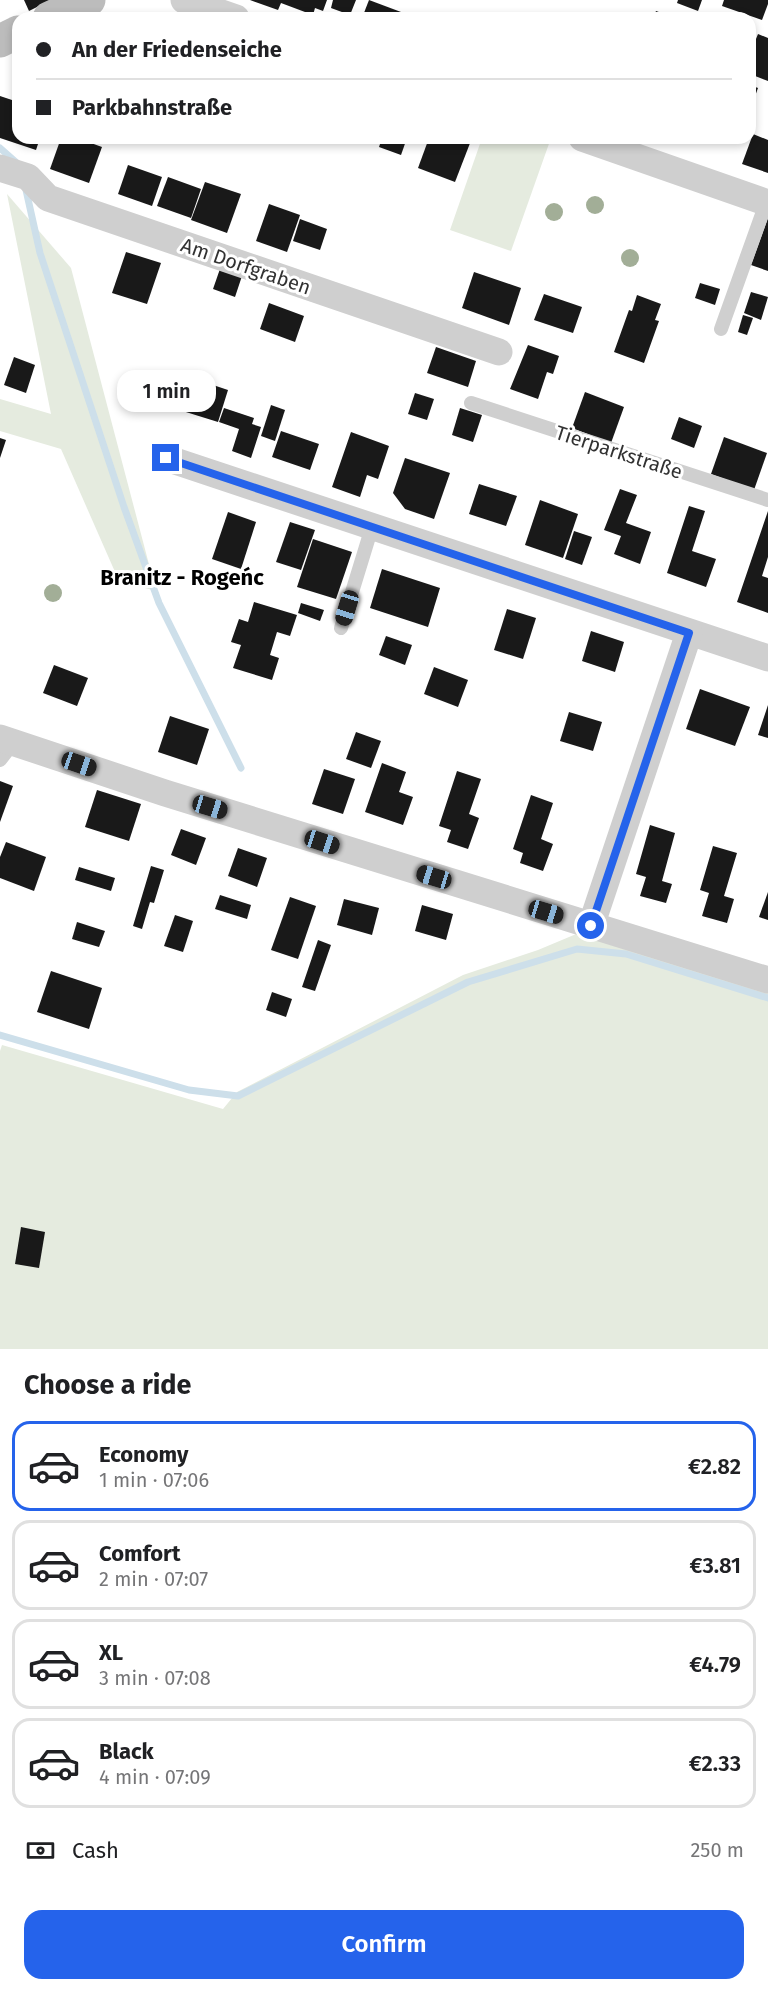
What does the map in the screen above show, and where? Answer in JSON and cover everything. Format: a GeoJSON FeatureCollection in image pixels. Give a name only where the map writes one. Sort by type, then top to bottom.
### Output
{"type":"FeatureCollection","features":[{"type":"Feature","properties":{"kind":"street"},"geometry":{"type":"LineString","coordinates":[[63,12],[89,0]]}},
{"type":"Feature","properties":{"kind":"street"},"geometry":{"type":"LineString","coordinates":[[184,0],[219,12]]}},
{"type":"Feature","properties":{"kind":"street"},"geometry":{"type":"LineString","coordinates":[[599,144],[767,203]]}},
{"type":"Feature","properties":{"kind":"street","name":"Am Dorfgraben"},"geometry":{"type":"LineString","coordinates":[[0,168],[28,177],[48,198],[499,352]]}},
{"type":"Feature","properties":{"kind":"street"},"geometry":{"type":"LineString","coordinates":[[166,458],[768,658]]}},
{"type":"Feature","properties":{"kind":"street"},"geometry":{"type":"LineString","coordinates":[[591,926],[689,633]]}},
{"type":"Feature","properties":{"kind":"street"},"geometry":{"type":"LineString","coordinates":[[5,747],[165,793],[768,980]]}},
{"type":"Feature","properties":{"kind":"lane"},"geometry":{"type":"LineString","coordinates":[[721,329],[767,203]]}},
{"type":"Feature","properties":{"kind":"lane","name":"Tierparkstraße"},"geometry":{"type":"LineString","coordinates":[[471,403],[768,501]]}},
{"type":"Feature","properties":{"kind":"lane"},"geometry":{"type":"LineString","coordinates":[[340,628],[372,527]]}},
{"type":"Feature","properties":{"kind":"shaded area"},"geometry":{"type":"Polygon","coordinates":[[[480,144],[549,144],[511,251],[450,230],[480,144]]]}},
{"type":"Feature","properties":{"kind":"shaded area"},"geometry":{"type":"Polygon","coordinates":[[[7,194],[71,268],[156,591],[119,581],[61,449],[0,431],[0,399],[51,414],[7,194]]]}},
{"type":"Feature","properties":{"kind":"shaded area"},"geometry":{"type":"Polygon","coordinates":[[[581,932],[768,991],[768,1349],[0,1349],[0,1051],[2,1045],[223,1109],[237,1092],[463,975],[538,950],[581,932]]]}},
{"type":"Feature","properties":{"kind":"building"},"geometry":{"type":"Polygon","coordinates":[[[24,0],[51,0],[29,11],[24,0]]]}},
{"type":"Feature","properties":{"kind":"building"},"geometry":{"type":"Polygon","coordinates":[[[250,0],[327,0],[323,11],[315,8],[314,12],[305,12],[281,3],[278,10],[250,0]]]}},
{"type":"Feature","properties":{"kind":"building"},"geometry":{"type":"Polygon","coordinates":[[[333,0],[356,0],[351,12],[342,12],[331,8],[333,0]]]}},
{"type":"Feature","properties":{"kind":"building"},"geometry":{"type":"Polygon","coordinates":[[[369,0],[401,12],[364,12],[369,0]]]}},
{"type":"Feature","properties":{"kind":"building"},"geometry":{"type":"Polygon","coordinates":[[[678,0],[702,0],[698,11],[677,3],[678,0]]]}},
{"type":"Feature","properties":{"kind":"building"},"geometry":{"type":"Polygon","coordinates":[[[724,0],[768,0],[762,20],[756,18],[756,12],[739,12],[722,6],[724,0]]]}},
{"type":"Feature","properties":{"kind":"building"},"geometry":{"type":"Polygon","coordinates":[[[758,34],[768,38],[768,81],[756,76],[758,34]]]}},
{"type":"Feature","properties":{"kind":"building"},"geometry":{"type":"Polygon","coordinates":[[[0,96],[12,100],[12,142],[0,138],[0,96]]]}},
{"type":"Feature","properties":{"kind":"building"},"geometry":{"type":"Polygon","coordinates":[[[756,135],[768,140],[768,173],[742,164],[749,144],[756,144],[756,135]]]}},
{"type":"Feature","properties":{"kind":"building"},"geometry":{"type":"Polygon","coordinates":[[[18,144],[38,144],[36,150],[18,144]]]}},
{"type":"Feature","properties":{"kind":"building"},"geometry":{"type":"Polygon","coordinates":[[[59,144],[94,144],[102,147],[89,183],[50,169],[59,144]]]}},
{"type":"Feature","properties":{"kind":"building"},"geometry":{"type":"Polygon","coordinates":[[[380,144],[405,144],[401,155],[379,147],[380,144]]]}},
{"type":"Feature","properties":{"kind":"building"},"geometry":{"type":"Polygon","coordinates":[[[427,144],[470,144],[455,182],[418,168],[427,144]]]}},
{"type":"Feature","properties":{"kind":"building"},"geometry":{"type":"Polygon","coordinates":[[[128,165],[162,177],[152,206],[118,194],[128,165]]]}},
{"type":"Feature","properties":{"kind":"building"},"geometry":{"type":"Polygon","coordinates":[[[168,177],[201,189],[191,218],[157,206],[168,177]]]}},
{"type":"Feature","properties":{"kind":"building"},"geometry":{"type":"Polygon","coordinates":[[[205,182],[241,194],[227,233],[191,220],[205,182]]]}},
{"type":"Feature","properties":{"kind":"building"},"geometry":{"type":"Polygon","coordinates":[[[269,204],[300,215],[287,252],[256,241],[269,204]]]}},
{"type":"Feature","properties":{"kind":"building"},"geometry":{"type":"Polygon","coordinates":[[[768,218],[768,271],[751,265],[768,218]]]}},
{"type":"Feature","properties":{"kind":"building"},"geometry":{"type":"Polygon","coordinates":[[[300,219],[327,229],[320,250],[293,241],[300,219]]]}},
{"type":"Feature","properties":{"kind":"building"},"geometry":{"type":"Polygon","coordinates":[[[126,252],[161,263],[147,304],[112,293],[126,252]]]}},
{"type":"Feature","properties":{"kind":"building"},"geometry":{"type":"Polygon","coordinates":[[[221,266],[243,273],[235,297],[213,289],[221,266]]]}},
{"type":"Feature","properties":{"kind":"building"},"geometry":{"type":"Polygon","coordinates":[[[474,272],[521,288],[509,325],[462,308],[474,272]]]}},
{"type":"Feature","properties":{"kind":"building"},"geometry":{"type":"Polygon","coordinates":[[[700,283],[720,289],[715,305],[695,298],[700,283]]]}},
{"type":"Feature","properties":{"kind":"building"},"geometry":{"type":"Polygon","coordinates":[[[751,292],[768,297],[761,320],[744,313],[751,292]]]}},
{"type":"Feature","properties":{"kind":"building"},"geometry":{"type":"Polygon","coordinates":[[[544,294],[582,307],[573,333],[534,320],[544,294]]]}},
{"type":"Feature","properties":{"kind":"building"},"geometry":{"type":"Polygon","coordinates":[[[637,295],[661,304],[655,320],[659,321],[644,363],[614,352],[629,310],[632,311],[637,295]]]}},
{"type":"Feature","properties":{"kind":"building"},"geometry":{"type":"Polygon","coordinates":[[[269,303],[304,316],[295,342],[260,329],[269,303]]]}},
{"type":"Feature","properties":{"kind":"building"},"geometry":{"type":"Polygon","coordinates":[[[743,315],[753,318],[747,335],[738,332],[743,315]]]}},
{"type":"Feature","properties":{"kind":"building"},"geometry":{"type":"Polygon","coordinates":[[[528,345],[559,356],[553,374],[547,372],[538,399],[510,389],[528,345]]]}},
{"type":"Feature","properties":{"kind":"building"},"geometry":{"type":"Polygon","coordinates":[[[436,347],[476,361],[468,387],[427,373],[436,347]]]}},
{"type":"Feature","properties":{"kind":"building"},"geometry":{"type":"Polygon","coordinates":[[[14,357],[35,365],[26,393],[4,385],[14,357]]]}},
{"type":"Feature","properties":{"kind":"building"},"geometry":{"type":"Polygon","coordinates":[[[183,375],[228,390],[218,422],[173,408],[183,375]]]}},
{"type":"Feature","properties":{"kind":"building"},"geometry":{"type":"Polygon","coordinates":[[[585,392],[624,407],[611,443],[572,428],[585,392]]]}},
{"type":"Feature","properties":{"kind":"building"},"geometry":{"type":"Polygon","coordinates":[[[415,393],[434,399],[427,420],[408,414],[415,393]]]}},
{"type":"Feature","properties":{"kind":"building"},"geometry":{"type":"Polygon","coordinates":[[[271,405],[285,410],[275,441],[261,436],[271,405]]]}},
{"type":"Feature","properties":{"kind":"building"},"geometry":{"type":"Polygon","coordinates":[[[224,408],[254,418],[252,424],[261,427],[251,458],[232,451],[239,429],[219,422],[224,408]]]}},
{"type":"Feature","properties":{"kind":"building"},"geometry":{"type":"Polygon","coordinates":[[[460,408],[482,415],[473,442],[452,435],[460,408]]]}},
{"type":"Feature","properties":{"kind":"building"},"geometry":{"type":"Polygon","coordinates":[[[679,417],[702,426],[694,448],[671,439],[679,417]]]}},
{"type":"Feature","properties":{"kind":"building"},"geometry":{"type":"Polygon","coordinates":[[[281,431],[319,444],[310,470],[272,457],[281,431]]]}},
{"type":"Feature","properties":{"kind":"building"},"geometry":{"type":"Polygon","coordinates":[[[351,432],[389,446],[378,479],[367,475],[360,497],[332,487],[351,432]]]}},
{"type":"Feature","properties":{"kind":"building"},"geometry":{"type":"Polygon","coordinates":[[[724,437],[767,453],[754,490],[711,474],[724,437]]]}},
{"type":"Feature","properties":{"kind":"building"},"geometry":{"type":"Polygon","coordinates":[[[0,438],[6,440],[0,458],[0,438]]]}},
{"type":"Feature","properties":{"kind":"building"},"geometry":{"type":"Polygon","coordinates":[[[405,458],[450,473],[434,519],[405,509],[393,493],[405,458]]]}},
{"type":"Feature","properties":{"kind":"building"},"geometry":{"type":"Polygon","coordinates":[[[479,484],[517,496],[506,526],[469,514],[479,484]]]}},
{"type":"Feature","properties":{"kind":"building"},"geometry":{"type":"Polygon","coordinates":[[[620,489],[637,495],[626,523],[651,532],[640,564],[614,554],[621,536],[604,530],[620,489]]]}},
{"type":"Feature","properties":{"kind":"building"},"geometry":{"type":"Polygon","coordinates":[[[540,500],[578,514],[563,558],[525,545],[540,500]]]}},
{"type":"Feature","properties":{"kind":"building"},"geometry":{"type":"Polygon","coordinates":[[[689,506],[705,511],[692,551],[716,559],[706,587],[667,573],[689,506]]]}},
{"type":"Feature","properties":{"kind":"building"},"geometry":{"type":"Polygon","coordinates":[[[768,511],[768,557],[762,576],[768,578],[768,613],[737,602],[768,511]]]}},
{"type":"Feature","properties":{"kind":"building"},"geometry":{"type":"Polygon","coordinates":[[[228,512],[256,522],[241,569],[212,559],[228,512]]]}},
{"type":"Feature","properties":{"kind":"building"},"geometry":{"type":"Polygon","coordinates":[[[290,522],[315,530],[301,570],[276,562],[290,522]]]}},
{"type":"Feature","properties":{"kind":"building"},"geometry":{"type":"Polygon","coordinates":[[[574,531],[592,537],[582,565],[565,559],[574,531]]]}},
{"type":"Feature","properties":{"kind":"building"},"geometry":{"type":"Polygon","coordinates":[[[313,539],[352,552],[336,599],[297,587],[313,539]]]}},
{"type":"Feature","properties":{"kind":"building"},"geometry":{"type":"Polygon","coordinates":[[[382,569],[440,588],[428,627],[370,608],[382,569]]]}},
{"type":"Feature","properties":{"kind":"building"},"geometry":{"type":"Polygon","coordinates":[[[254,602],[297,615],[290,636],[277,632],[270,655],[279,658],[272,680],[233,668],[241,645],[231,642],[239,619],[248,622],[254,602]]]}},
{"type":"Feature","properties":{"kind":"building"},"geometry":{"type":"Polygon","coordinates":[[[301,603],[324,610],[320,621],[298,613],[301,603]]]}},
{"type":"Feature","properties":{"kind":"building"},"geometry":{"type":"Polygon","coordinates":[[[507,609],[536,618],[523,659],[494,650],[507,609]]]}},
{"type":"Feature","properties":{"kind":"building"},"geometry":{"type":"Polygon","coordinates":[[[591,631],[624,642],[615,672],[582,661],[591,631]]]}},
{"type":"Feature","properties":{"kind":"building"},"geometry":{"type":"Polygon","coordinates":[[[386,636],[412,645],[405,665],[379,655],[386,636]]]}},
{"type":"Feature","properties":{"kind":"building"},"geometry":{"type":"Polygon","coordinates":[[[54,665],[88,678],[77,706],[43,693],[54,665]]]}},
{"type":"Feature","properties":{"kind":"building"},"geometry":{"type":"Polygon","coordinates":[[[434,667],[468,680],[458,707],[424,694],[434,667]]]}},
{"type":"Feature","properties":{"kind":"building"},"geometry":{"type":"Polygon","coordinates":[[[700,689],[750,707],[735,746],[686,729],[700,689]]]}},
{"type":"Feature","properties":{"kind":"building"},"geometry":{"type":"Polygon","coordinates":[[[768,705],[768,738],[758,735],[768,705]]]}},
{"type":"Feature","properties":{"kind":"building"},"geometry":{"type":"Polygon","coordinates":[[[569,712],[602,722],[593,751],[560,741],[569,712]]]}},
{"type":"Feature","properties":{"kind":"building"},"geometry":{"type":"Polygon","coordinates":[[[170,716],[209,729],[197,765],[158,752],[170,716]]]}},
{"type":"Feature","properties":{"kind":"building"},"geometry":{"type":"Polygon","coordinates":[[[356,732],[381,741],[371,768],[346,759],[356,732]]]}},
{"type":"Feature","properties":{"kind":"building"},"geometry":{"type":"Polygon","coordinates":[[[382,763],[406,772],[399,792],[413,797],[403,825],[365,812],[382,763]]]}},
{"type":"Feature","properties":{"kind":"building"},"geometry":{"type":"Polygon","coordinates":[[[324,769],[355,779],[343,814],[312,804],[324,769]]]}},
{"type":"Feature","properties":{"kind":"building"},"geometry":{"type":"Polygon","coordinates":[[[457,771],[481,779],[469,814],[479,818],[468,849],[447,842],[451,830],[439,826],[457,771]]]}},
{"type":"Feature","properties":{"kind":"building"},"geometry":{"type":"Polygon","coordinates":[[[0,781],[13,786],[0,822],[0,781]]]}},
{"type":"Feature","properties":{"kind":"building"},"geometry":{"type":"Polygon","coordinates":[[[97,790],[141,804],[129,841],[85,827],[97,790]]]}},
{"type":"Feature","properties":{"kind":"building"},"geometry":{"type":"Polygon","coordinates":[[[531,795],[553,803],[541,839],[553,844],[543,871],[520,863],[523,853],[513,849],[531,795]]]}},
{"type":"Feature","properties":{"kind":"building"},"geometry":{"type":"Polygon","coordinates":[[[650,825],[675,833],[662,881],[672,884],[666,903],[640,896],[646,877],[636,874],[650,825]]]}},
{"type":"Feature","properties":{"kind":"building"},"geometry":{"type":"Polygon","coordinates":[[[181,829],[206,838],[196,865],[171,855],[181,829]]]}},
{"type":"Feature","properties":{"kind":"building"},"geometry":{"type":"Polygon","coordinates":[[[6,842],[46,857],[34,891],[0,878],[0,857],[6,842]]]}},
{"type":"Feature","properties":{"kind":"building"},"geometry":{"type":"Polygon","coordinates":[[[713,846],[737,853],[724,896],[734,899],[727,923],[702,916],[709,893],[700,890],[713,846]]]}},
{"type":"Feature","properties":{"kind":"building"},"geometry":{"type":"Polygon","coordinates":[[[238,848],[267,858],[257,887],[228,876],[238,848]]]}},
{"type":"Feature","properties":{"kind":"building"},"geometry":{"type":"Polygon","coordinates":[[[151,866],[164,870],[154,903],[150,902],[142,929],[133,926],[151,866]]]}},
{"type":"Feature","properties":{"kind":"building"},"geometry":{"type":"Polygon","coordinates":[[[79,867],[115,878],[111,891],[75,880],[79,867]]]}},
{"type":"Feature","properties":{"kind":"building"},"geometry":{"type":"Polygon","coordinates":[[[768,892],[768,920],[759,917],[768,892]]]}},
{"type":"Feature","properties":{"kind":"building"},"geometry":{"type":"Polygon","coordinates":[[[220,895],[251,905],[247,919],[215,909],[220,895]]]}},
{"type":"Feature","properties":{"kind":"building"},"geometry":{"type":"Polygon","coordinates":[[[290,897],[316,906],[298,959],[271,950],[290,897]]]}},
{"type":"Feature","properties":{"kind":"building"},"geometry":{"type":"Polygon","coordinates":[[[344,899],[379,908],[372,935],[337,925],[344,899]]]}},
{"type":"Feature","properties":{"kind":"building"},"geometry":{"type":"Polygon","coordinates":[[[422,905],[453,914],[446,940],[415,931],[422,905]]]}},
{"type":"Feature","properties":{"kind":"building"},"geometry":{"type":"Polygon","coordinates":[[[175,915],[193,921],[183,952],[164,946],[175,915]]]}},
{"type":"Feature","properties":{"kind":"building"},"geometry":{"type":"Polygon","coordinates":[[[77,922],[105,931],[99,947],[72,939],[77,922]]]}},
{"type":"Feature","properties":{"kind":"building"},"geometry":{"type":"Polygon","coordinates":[[[318,940],[331,945],[315,991],[302,987],[318,940]]]}},
{"type":"Feature","properties":{"kind":"building"},"geometry":{"type":"Polygon","coordinates":[[[51,971],[102,988],[89,1029],[37,1012],[51,971]]]}},
{"type":"Feature","properties":{"kind":"building"},"geometry":{"type":"Polygon","coordinates":[[[272,992],[292,999],[286,1017],[266,1010],[272,992]]]}},
{"type":"Feature","properties":{"kind":"building"},"geometry":{"type":"Polygon","coordinates":[[[21,1227],[45,1232],[39,1268],[15,1264],[21,1227]]]}},
{"type":"Feature","properties":{"kind":"waterway"},"geometry":{"type":"LineString","coordinates":[[0,148],[17,163]]}},
{"type":"Feature","properties":{"kind":"waterway"},"geometry":{"type":"LineString","coordinates":[[26,190],[40,253],[124,507],[159,603],[241,768]]}},
{"type":"Feature","properties":{"kind":"waterway"},"geometry":{"type":"LineString","coordinates":[[0,1035],[189,1090],[238,1096],[468,982],[577,949],[626,954],[768,998]]}},
{"type":"Feature","properties":{"kind":"district","name":"Branitz - Rogeńc"},"geometry":{"type":"Point","coordinates":[182,577]}},
{"type":"Feature","properties":{"kind":"route"},"geometry":{"type":"LineString","coordinates":[[166,458],[689,633],[591,926]]}}]}
